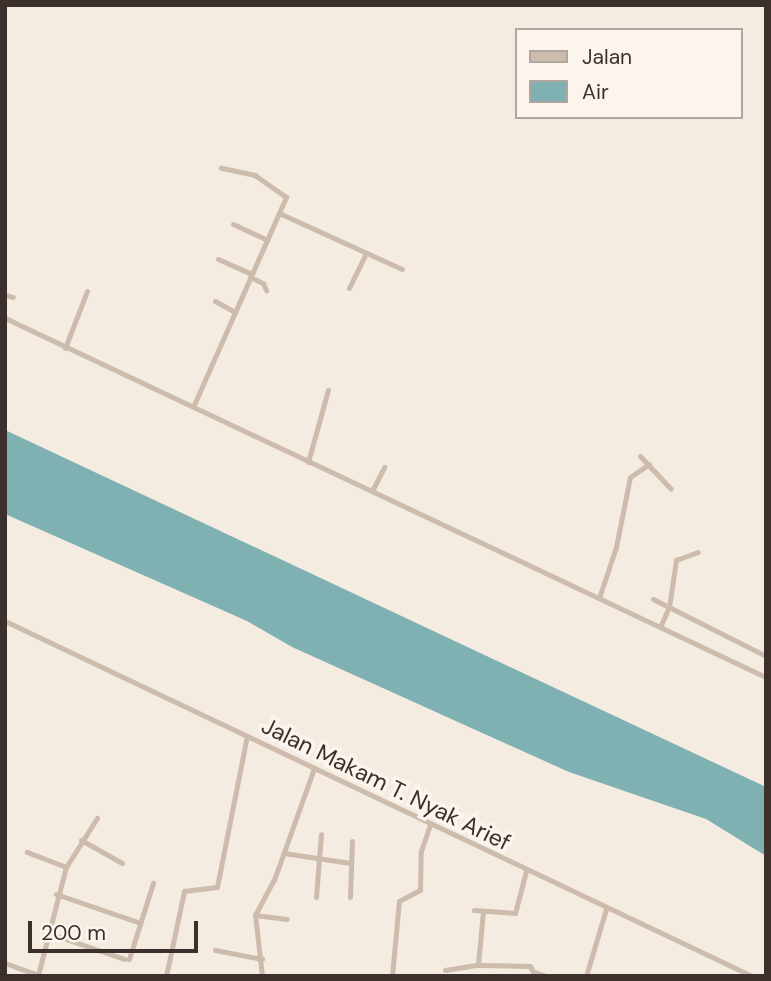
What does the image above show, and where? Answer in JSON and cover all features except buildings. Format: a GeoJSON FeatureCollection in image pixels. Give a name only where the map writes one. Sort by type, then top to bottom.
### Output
{"type":"FeatureCollection","features":[{"type":"Feature","properties":{"kind":"street"},"geometry":{"type":"LineString","coordinates":[[194,404],[279,214],[284,193],[255,175],[221,167]]}},
{"type":"Feature","properties":{"kind":"street"},"geometry":{"type":"LineString","coordinates":[[279,214],[365,255],[402,269]]}},
{"type":"Feature","properties":{"kind":"street"},"geometry":{"type":"LineString","coordinates":[[233,224],[267,240]]}},
{"type":"Feature","properties":{"kind":"street"},"geometry":{"type":"LineString","coordinates":[[349,288],[365,255]]}},
{"type":"Feature","properties":{"kind":"street"},"geometry":{"type":"LineString","coordinates":[[218,259],[263,283],[266,290]]}},
{"type":"Feature","properties":{"kind":"street"},"geometry":{"type":"LineString","coordinates":[[65,348],[87,291]]}},
{"type":"Feature","properties":{"kind":"street"},"geometry":{"type":"LineString","coordinates":[[5,295],[13,297]]}},
{"type":"Feature","properties":{"kind":"street"},"geometry":{"type":"LineString","coordinates":[[215,301],[235,312]]}},
{"type":"Feature","properties":{"kind":"street"},"geometry":{"type":"LineString","coordinates":[[5,318],[65,348],[194,404],[766,677]]}},
{"type":"Feature","properties":{"kind":"street"},"geometry":{"type":"LineString","coordinates":[[309,459],[316,444],[328,390]]}},
{"type":"Feature","properties":{"kind":"street"},"geometry":{"type":"LineString","coordinates":[[640,456],[671,489]]}},
{"type":"Feature","properties":{"kind":"street"},"geometry":{"type":"LineString","coordinates":[[599,598],[616,547],[630,477],[649,464]]}},
{"type":"Feature","properties":{"kind":"street"},"geometry":{"type":"LineString","coordinates":[[372,491],[384,467]]}},
{"type":"Feature","properties":{"kind":"street"},"geometry":{"type":"LineString","coordinates":[[661,625],[669,608],[676,560],[698,552]]}},
{"type":"Feature","properties":{"kind":"street"},"geometry":{"type":"LineString","coordinates":[[653,599],[766,656]]}},
{"type":"Feature","properties":{"kind":"street","name":"Jalan Makam T. Nyak Arief"},"geometry":{"type":"LineString","coordinates":[[5,621],[526,871],[752,976]]}},
{"type":"Feature","properties":{"kind":"street"},"geometry":{"type":"LineString","coordinates":[[166,976],[184,891],[217,887],[247,736]]}},
{"type":"Feature","properties":{"kind":"street"},"geometry":{"type":"LineString","coordinates":[[262,976],[255,915],[284,853],[314,768]]}},
{"type":"Feature","properties":{"kind":"street"},"geometry":{"type":"LineString","coordinates":[[37,975],[51,934],[56,894],[66,867],[97,817]]}},
{"type":"Feature","properties":{"kind":"street"},"geometry":{"type":"LineString","coordinates":[[392,976],[399,901],[420,890],[421,852],[430,825]]}},
{"type":"Feature","properties":{"kind":"street"},"geometry":{"type":"LineString","coordinates":[[316,897],[321,834]]}},
{"type":"Feature","properties":{"kind":"street"},"geometry":{"type":"LineString","coordinates":[[81,840],[122,863]]}},
{"type":"Feature","properties":{"kind":"street"},"geometry":{"type":"LineString","coordinates":[[350,897],[352,841]]}},
{"type":"Feature","properties":{"kind":"street"},"geometry":{"type":"LineString","coordinates":[[27,852],[66,867]]}},
{"type":"Feature","properties":{"kind":"street"},"geometry":{"type":"LineString","coordinates":[[284,853],[350,863]]}},
{"type":"Feature","properties":{"kind":"street"},"geometry":{"type":"LineString","coordinates":[[474,910],[515,913],[526,871]]}},
{"type":"Feature","properties":{"kind":"street"},"geometry":{"type":"LineString","coordinates":[[51,934],[127,959],[153,883]]}},
{"type":"Feature","properties":{"kind":"street"},"geometry":{"type":"LineString","coordinates":[[56,894],[140,923]]}},
{"type":"Feature","properties":{"kind":"street"},"geometry":{"type":"LineString","coordinates":[[586,976],[606,909]]}},
{"type":"Feature","properties":{"kind":"street"},"geometry":{"type":"LineString","coordinates":[[478,965],[483,911]]}},
{"type":"Feature","properties":{"kind":"street"},"geometry":{"type":"LineString","coordinates":[[255,915],[287,919]]}},
{"type":"Feature","properties":{"kind":"street"},"geometry":{"type":"LineString","coordinates":[[215,950],[261,959]]}},
{"type":"Feature","properties":{"kind":"street"},"geometry":{"type":"LineString","coordinates":[[5,963],[37,975],[48,976]]}},
{"type":"Feature","properties":{"kind":"street"},"geometry":{"type":"LineString","coordinates":[[445,970],[478,965],[530,966],[535,974],[547,976]]}},
{"type":"Feature","properties":{"kind":"water"},"geometry":{"type":"Polygon","coordinates":[[[5,430],[766,787],[766,856],[706,819],[569,772],[292,647],[247,621],[5,514],[5,430]]]}}]}
